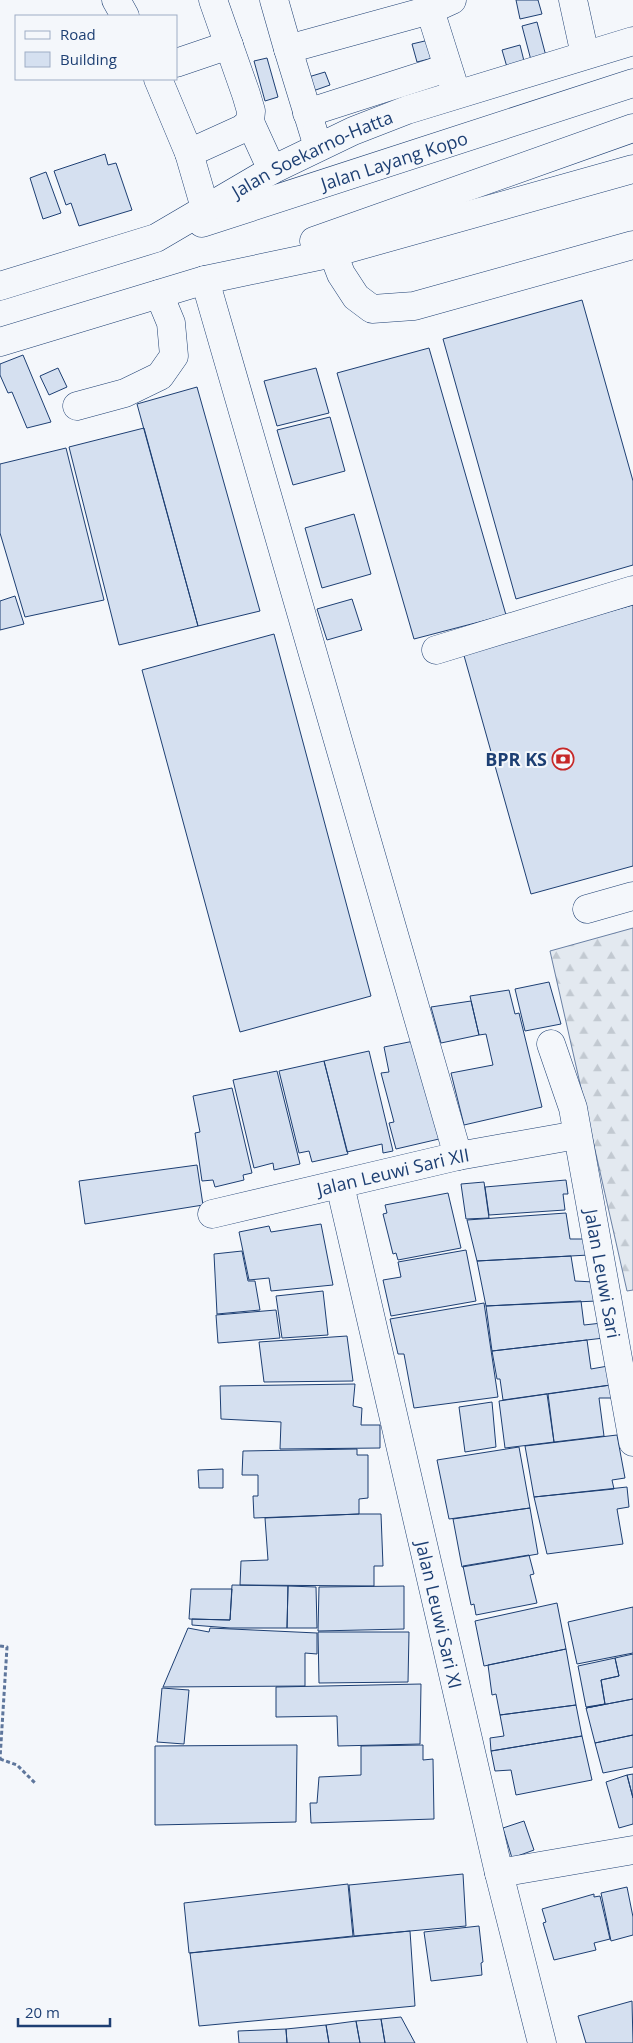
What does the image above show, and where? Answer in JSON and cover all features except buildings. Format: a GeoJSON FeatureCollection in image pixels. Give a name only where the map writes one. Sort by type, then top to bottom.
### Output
{"type":"FeatureCollection","features":[{"type":"Feature","properties":{"kind":"main road"},"geometry":{"type":"LineString","coordinates":[[116,0],[124,15]]}},
{"type":"Feature","properties":{"kind":"main road"},"geometry":{"type":"LineString","coordinates":[[213,0],[251,111],[250,122],[272,170]]}},
{"type":"Feature","properties":{"kind":"main road"},"geometry":{"type":"LineString","coordinates":[[274,0],[318,147]]}},
{"type":"Feature","properties":{"kind":"main road"},"geometry":{"type":"LineString","coordinates":[[573,0],[585,55]]}},
{"type":"Feature","properties":{"kind":"main road"},"geometry":{"type":"LineString","coordinates":[[288,49],[441,5],[447,68],[457,94]]}},
{"type":"Feature","properties":{"kind":"main road","name":"Jalan Soekarno-Hatta"},"geometry":{"type":"LineString","coordinates":[[0,286],[156,238],[272,170],[318,147],[407,110],[633,41]]}},
{"type":"Feature","properties":{"kind":"main road"},"geometry":{"type":"LineString","coordinates":[[178,62],[229,45]]}},
{"type":"Feature","properties":{"kind":"main road"},"geometry":{"type":"LineString","coordinates":[[307,113],[447,68]]}},
{"type":"Feature","properties":{"kind":"main road"},"geometry":{"type":"LineString","coordinates":[[158,80],[189,153],[205,208]]}},
{"type":"Feature","properties":{"kind":"main road","name":"Jalan Layang Kopo"},"geometry":{"type":"LineString","coordinates":[[156,238],[633,83]]}},
{"type":"Feature","properties":{"kind":"main road"},"geometry":{"type":"LineString","coordinates":[[189,153],[242,129],[250,122]]}},
{"type":"Feature","properties":{"kind":"main road"},"geometry":{"type":"LineString","coordinates":[[0,342],[205,280],[633,128]]}},
{"type":"Feature","properties":{"kind":"main road"},"geometry":{"type":"LineString","coordinates":[[205,280],[333,253],[633,169]]}},
{"type":"Feature","properties":{"kind":"main road"},"geometry":{"type":"LineString","coordinates":[[333,253],[341,274],[356,297],[372,308],[414,306],[633,245]]}},
{"type":"Feature","properties":{"kind":"main road"},"geometry":{"type":"LineString","coordinates":[[205,280],[458,1156]]}},
{"type":"Feature","properties":{"kind":"main road"},"geometry":{"type":"LineString","coordinates":[[77,406],[125,393],[160,376],[174,356],[171,323],[159,294]]}},
{"type":"Feature","properties":{"kind":"main road"},"geometry":{"type":"LineString","coordinates":[[436,650],[633,590]]}},
{"type":"Feature","properties":{"kind":"main road"},"geometry":{"type":"LineString","coordinates":[[587,909],[633,896]]}},
{"type":"Feature","properties":{"kind":"main road","name":"Jalan Leuwi Sari"},"geometry":{"type":"LineString","coordinates":[[551,1044],[573,1108],[633,1442]]}},
{"type":"Feature","properties":{"kind":"main road","name":"Jalan Leuwi Sari XII"},"geometry":{"type":"LineString","coordinates":[[212,1214],[458,1156],[577,1135]]}},
{"type":"Feature","properties":{"kind":"main road","name":"Jalan Leuwi Sari XI"},"geometry":{"type":"LineString","coordinates":[[340,1185],[500,1872],[542,2043]]}},
{"type":"Feature","properties":{"kind":"main road"},"geometry":{"type":"LineString","coordinates":[[500,1872],[633,1850]]}},
{"type":"Feature","properties":{"kind":"path"},"geometry":{"type":"LineString","coordinates":[[0,1646],[7,1647],[0,1759],[17,1765],[36,1784]]}},
{"type":"Feature","properties":{"kind":"green space"},"geometry":{"type":"Polygon","coordinates":[[[633,928],[633,1290],[627,1291],[550,951],[633,928]]]}},
{"type":"Feature","properties":{"kind":"place","name":"BPR KS"},"geometry":{"type":"Point","coordinates":[563,759]}}]}
